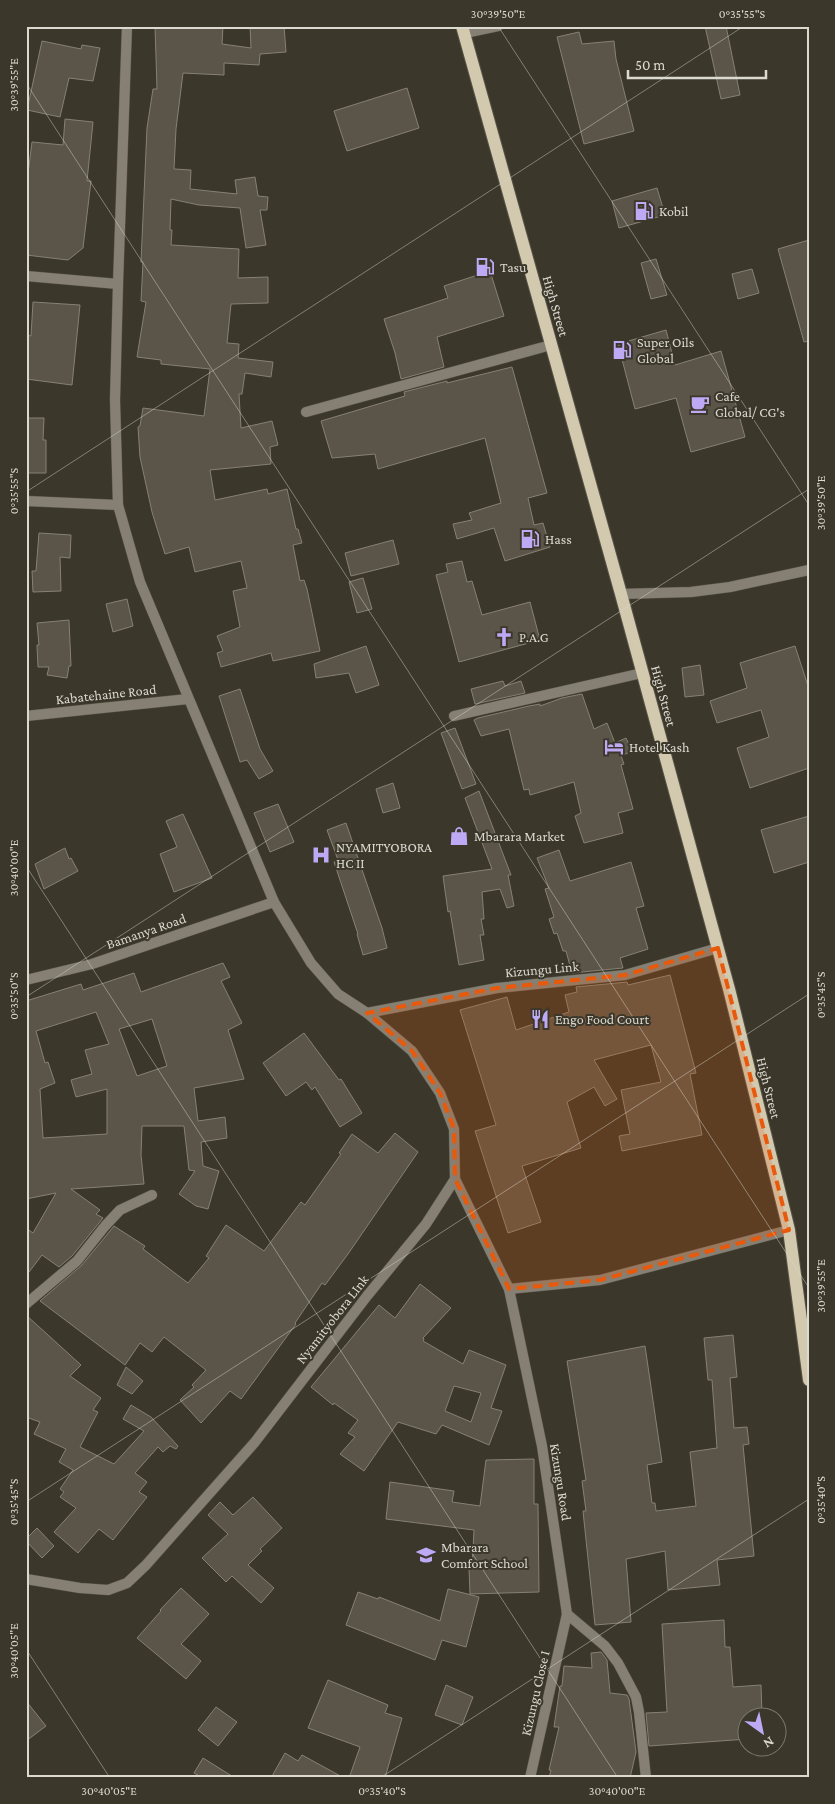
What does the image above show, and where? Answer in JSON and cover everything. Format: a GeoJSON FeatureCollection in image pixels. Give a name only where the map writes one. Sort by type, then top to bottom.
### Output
{"type":"FeatureCollection","features":[{"type":"Feature","properties":{"kind":"main road","name":"High Street"},"geometry":{"type":"LineString","coordinates":[[463,30],[718,948],[788,1230],[809,1380]]}},
{"type":"Feature","properties":{"kind":"street"},"geometry":{"type":"LineString","coordinates":[[127,26],[118,284],[116,400],[118,505],[140,582],[274,902],[312,963],[338,994],[412,1051],[440,1094],[454,1129],[455,1179]]}},
{"type":"Feature","properties":{"kind":"street"},"geometry":{"type":"LineString","coordinates":[[463,30],[498,26]]}},
{"type":"Feature","properties":{"kind":"street"},"geometry":{"type":"LineString","coordinates":[[26,276],[118,284]]}},
{"type":"Feature","properties":{"kind":"street"},"geometry":{"type":"LineString","coordinates":[[306,412],[551,344]]}},
{"type":"Feature","properties":{"kind":"street"},"geometry":{"type":"LineString","coordinates":[[26,501],[118,505]]}},
{"type":"Feature","properties":{"kind":"street"},"geometry":{"type":"LineString","coordinates":[[621,594],[691,592],[730,587],[809,570]]}},
{"type":"Feature","properties":{"kind":"street"},"geometry":{"type":"LineString","coordinates":[[454,716],[642,673]]}},
{"type":"Feature","properties":{"kind":"street","name":"Kabatehaine Road"},"geometry":{"type":"LineString","coordinates":[[26,716],[188,699]]}},
{"type":"Feature","properties":{"kind":"street","name":"Bamanya Road"},"geometry":{"type":"LineString","coordinates":[[26,980],[92,964],[274,902]]}},
{"type":"Feature","properties":{"kind":"street","name":"Kizungu Link"},"geometry":{"type":"LineString","coordinates":[[366,1014],[497,988],[626,975],[718,948]]}},
{"type":"Feature","properties":{"kind":"street","name":"Kizungu Road"},"geometry":{"type":"LineString","coordinates":[[455,1179],[509,1289],[542,1446],[567,1614]]}},
{"type":"Feature","properties":{"kind":"street","name":"Nyamityobora LInk"},"geometry":{"type":"LineString","coordinates":[[26,1580],[108,1590],[127,1583],[146,1565],[255,1442],[367,1296],[426,1224],[455,1179]]}},
{"type":"Feature","properties":{"kind":"street"},"geometry":{"type":"LineString","coordinates":[[26,1304],[77,1260],[120,1210],[152,1195]]}},
{"type":"Feature","properties":{"kind":"street"},"geometry":{"type":"LineString","coordinates":[[509,1289],[600,1280],[788,1230]]}},
{"type":"Feature","properties":{"kind":"street"},"geometry":{"type":"LineString","coordinates":[[567,1614],[605,1646],[618,1663],[636,1696],[646,1778]]}},
{"type":"Feature","properties":{"kind":"street","name":"Kizungu Close I"},"geometry":{"type":"LineString","coordinates":[[530,1778],[567,1614]]}},
{"type":"Feature","properties":{"kind":"highlighted area"},"geometry":{"type":"Polygon","coordinates":[[[718,948],[789,1230],[600,1280],[509,1289],[455,1179],[454,1129],[440,1093],[412,1051],[367,1013],[497,988],[625,975],[718,948]]]}},
{"type":"Feature","properties":{"kind":"building"},"geometry":{"type":"Polygon","coordinates":[[[155,26],[223,26],[222,44],[251,48],[250,26],[284,26],[286,52],[260,54],[259,65],[224,63],[224,75],[183,73],[176,129],[174,169],[191,170],[190,189],[237,194],[235,180],[255,177],[258,196],[268,197],[267,210],[260,210],[266,245],[246,248],[240,208],[199,205],[171,199],[170,230],[172,230],[171,245],[239,249],[238,278],[268,277],[268,303],[231,304],[227,343],[239,344],[238,358],[273,362],[271,377],[245,373],[242,394],[239,394],[241,428],[272,421],[278,445],[270,447],[271,464],[210,470],[215,500],[267,489],[268,494],[287,489],[296,529],[298,529],[302,543],[293,545],[300,581],[304,580],[307,589],[320,651],[273,661],[271,653],[221,667],[217,653],[223,651],[217,636],[240,627],[233,591],[247,588],[241,561],[195,572],[189,547],[165,554],[152,512],[140,457],[138,427],[140,426],[143,408],[204,416],[210,369],[161,364],[161,360],[137,357],[146,302],[141,301],[143,262],[141,262],[147,128],[153,89],[157,89],[155,26]]]}},
{"type":"Feature","properties":{"kind":"building"},"geometry":{"type":"Polygon","coordinates":[[[705,26],[726,26],[740,95],[721,99],[705,26]]]}},
{"type":"Feature","properties":{"kind":"building"},"geometry":{"type":"Polygon","coordinates":[[[579,32],[582,44],[614,41],[616,59],[634,131],[584,144],[557,37],[579,32]]]}},
{"type":"Feature","properties":{"kind":"building"},"geometry":{"type":"Polygon","coordinates":[[[42,41],[81,49],[82,45],[100,48],[93,81],[69,78],[60,117],[27,110],[42,41]]]}},
{"type":"Feature","properties":{"kind":"building"},"geometry":{"type":"Polygon","coordinates":[[[407,88],[419,128],[347,151],[334,111],[407,88]]]}},
{"type":"Feature","properties":{"kind":"building"},"geometry":{"type":"Polygon","coordinates":[[[65,119],[93,122],[87,181],[91,181],[83,248],[68,260],[26,255],[26,190],[32,142],[63,145],[65,119]]]}},
{"type":"Feature","properties":{"kind":"building"},"geometry":{"type":"Polygon","coordinates":[[[657,188],[665,215],[619,228],[612,201],[657,188]]]}},
{"type":"Feature","properties":{"kind":"building"},"geometry":{"type":"Polygon","coordinates":[[[809,240],[809,341],[804,342],[778,249],[809,240]]]}},
{"type":"Feature","properties":{"kind":"building"},"geometry":{"type":"Polygon","coordinates":[[[656,259],[667,295],[651,299],[641,263],[656,259]]]}},
{"type":"Feature","properties":{"kind":"building"},"geometry":{"type":"Polygon","coordinates":[[[752,269],[759,293],[738,299],[732,274],[752,269]]]}},
{"type":"Feature","properties":{"kind":"building"},"geometry":{"type":"Polygon","coordinates":[[[490,271],[504,316],[437,337],[444,367],[401,379],[384,319],[448,298],[444,286],[490,271]]]}},
{"type":"Feature","properties":{"kind":"building"},"geometry":{"type":"Polygon","coordinates":[[[33,302],[80,305],[72,385],[26,379],[26,335],[31,336],[33,302]]]}},
{"type":"Feature","properties":{"kind":"building"},"geometry":{"type":"Polygon","coordinates":[[[666,330],[675,365],[721,351],[745,437],[691,452],[676,398],[635,409],[618,344],[666,330]]]}},
{"type":"Feature","properties":{"kind":"building"},"geometry":{"type":"Polygon","coordinates":[[[512,367],[547,493],[528,498],[534,525],[543,523],[550,547],[505,561],[494,528],[457,539],[453,524],[472,520],[469,513],[501,503],[485,438],[378,469],[375,454],[332,458],[321,421],[405,396],[404,392],[512,367]]]}},
{"type":"Feature","properties":{"kind":"building"},"geometry":{"type":"Polygon","coordinates":[[[26,418],[44,418],[43,440],[46,440],[46,473],[26,473],[26,418]]]}},
{"type":"Feature","properties":{"kind":"building"},"geometry":{"type":"Polygon","coordinates":[[[39,533],[71,535],[70,558],[60,557],[61,591],[33,592],[32,571],[36,571],[39,533]]]}},
{"type":"Feature","properties":{"kind":"building"},"geometry":{"type":"Polygon","coordinates":[[[393,540],[399,564],[351,576],[345,553],[393,540]]]}},
{"type":"Feature","properties":{"kind":"building"},"geometry":{"type":"Polygon","coordinates":[[[462,561],[467,582],[472,581],[482,615],[530,602],[540,640],[459,662],[436,575],[448,572],[446,564],[462,561]]]}},
{"type":"Feature","properties":{"kind":"building"},"geometry":{"type":"Polygon","coordinates":[[[363,578],[372,609],[357,613],[349,582],[363,578]]]}},
{"type":"Feature","properties":{"kind":"building"},"geometry":{"type":"Polygon","coordinates":[[[127,599],[133,626],[113,632],[106,604],[127,599]]]}},
{"type":"Feature","properties":{"kind":"building"},"geometry":{"type":"Polygon","coordinates":[[[69,620],[71,666],[69,666],[67,678],[47,675],[49,667],[38,667],[37,623],[69,620]]]}},
{"type":"Feature","properties":{"kind":"building"},"geometry":{"type":"Polygon","coordinates":[[[366,646],[379,685],[356,693],[349,673],[316,678],[314,664],[366,646]]]}},
{"type":"Feature","properties":{"kind":"building"},"geometry":{"type":"Polygon","coordinates":[[[795,646],[809,689],[809,768],[750,788],[737,748],[769,737],[761,710],[717,723],[710,701],[747,688],[740,663],[795,646]]]}},
{"type":"Feature","properties":{"kind":"building"},"geometry":{"type":"Polygon","coordinates":[[[700,665],[704,695],[685,697],[682,668],[700,665]]]}},
{"type":"Feature","properties":{"kind":"building"},"geometry":{"type":"Polygon","coordinates":[[[503,681],[505,686],[521,681],[525,693],[475,704],[471,689],[503,681]]]}},
{"type":"Feature","properties":{"kind":"building"},"geometry":{"type":"Polygon","coordinates":[[[240,689],[260,749],[273,771],[259,779],[247,760],[240,762],[219,696],[240,689]]]}},
{"type":"Feature","properties":{"kind":"building"},"geometry":{"type":"Polygon","coordinates":[[[582,694],[594,729],[607,723],[615,743],[626,738],[632,751],[621,756],[624,764],[621,765],[633,809],[618,813],[623,833],[584,843],[575,816],[581,813],[574,782],[530,795],[529,789],[524,790],[509,729],[481,736],[474,720],[529,706],[540,704],[540,706],[562,698],[582,694]]]}},
{"type":"Feature","properties":{"kind":"building"},"geometry":{"type":"Polygon","coordinates":[[[455,728],[476,784],[462,789],[441,733],[455,728]]]}},
{"type":"Feature","properties":{"kind":"building"},"geometry":{"type":"Polygon","coordinates":[[[393,783],[400,808],[383,813],[376,789],[393,783]]]}},
{"type":"Feature","properties":{"kind":"building"},"geometry":{"type":"Polygon","coordinates":[[[479,791],[511,875],[508,875],[514,906],[507,908],[500,889],[482,892],[484,919],[481,919],[484,935],[480,935],[484,960],[459,965],[443,876],[492,869],[465,798],[479,791]]]}},
{"type":"Feature","properties":{"kind":"building"},"geometry":{"type":"Polygon","coordinates":[[[278,804],[294,842],[270,852],[254,813],[278,804]]]}},
{"type":"Feature","properties":{"kind":"building"},"geometry":{"type":"Polygon","coordinates":[[[183,814],[212,878],[174,892],[160,854],[177,847],[166,821],[183,814]]]}},
{"type":"Feature","properties":{"kind":"building"},"geometry":{"type":"Polygon","coordinates":[[[809,816],[809,862],[774,873],[761,830],[809,816]]]}},
{"type":"Feature","properties":{"kind":"building"},"geometry":{"type":"Polygon","coordinates":[[[346,823],[387,948],[363,955],[334,862],[338,860],[327,830],[346,823]]]}},
{"type":"Feature","properties":{"kind":"building"},"geometry":{"type":"Polygon","coordinates":[[[65,848],[69,859],[71,858],[78,871],[44,889],[35,864],[65,848]]]}},
{"type":"Feature","properties":{"kind":"building"},"geometry":{"type":"Polygon","coordinates":[[[559,850],[570,881],[631,862],[644,906],[636,908],[648,949],[620,958],[623,968],[572,973],[566,951],[563,951],[557,933],[554,934],[549,919],[554,917],[545,889],[549,888],[537,858],[559,850]]]}},
{"type":"Feature","properties":{"kind":"building"},"geometry":{"type":"Polygon","coordinates":[[[223,963],[230,977],[221,981],[242,1023],[228,1030],[244,1079],[194,1088],[198,1121],[225,1117],[227,1138],[201,1142],[203,1166],[219,1171],[208,1209],[196,1206],[179,1194],[195,1171],[189,1170],[184,1126],[142,1126],[141,1155],[144,1184],[71,1189],[100,1210],[96,1214],[103,1218],[72,1256],[59,1267],[42,1255],[26,1276],[26,1228],[33,1233],[56,1193],[26,1199],[26,1001],[81,984],[83,990],[134,973],[141,992],[223,963]],[[96,1012],[36,1031],[45,1063],[48,1062],[55,1083],[40,1089],[43,1138],[107,1134],[107,1089],[76,1097],[71,1080],[92,1074],[85,1050],[109,1044],[96,1012]],[[152,1019],[119,1029],[137,1076],[167,1066],[152,1019]]]}},
{"type":"Feature","properties":{"kind":"building"},"geometry":{"type":"Polygon","coordinates":[[[670,975],[696,1073],[690,1074],[702,1135],[622,1151],[619,1136],[630,1134],[621,1090],[661,1082],[651,1045],[594,1060],[617,1099],[605,1106],[594,1087],[567,1102],[581,1148],[522,1166],[541,1222],[508,1233],[475,1131],[496,1125],[460,1010],[507,997],[516,1030],[569,1012],[565,995],[577,992],[576,987],[627,982],[628,985],[670,975]]]}},
{"type":"Feature","properties":{"kind":"building"},"geometry":{"type":"Polygon","coordinates":[[[304,1033],[339,1080],[341,1079],[362,1113],[340,1127],[315,1087],[312,1090],[306,1082],[286,1096],[263,1063],[304,1033]]]}},
{"type":"Feature","properties":{"kind":"building"},"geometry":{"type":"Polygon","coordinates":[[[395,1133],[418,1152],[348,1254],[325,1285],[322,1283],[296,1324],[241,1399],[230,1391],[201,1423],[180,1400],[194,1387],[192,1385],[206,1370],[164,1337],[152,1352],[140,1343],[125,1365],[40,1301],[82,1265],[114,1226],[145,1246],[143,1249],[188,1283],[209,1258],[206,1256],[226,1225],[264,1251],[301,1202],[305,1205],[341,1154],[339,1153],[352,1134],[378,1153],[395,1133]]]}},
{"type":"Feature","properties":{"kind":"building"},"geometry":{"type":"Polygon","coordinates":[[[420,1284],[451,1308],[423,1338],[423,1341],[463,1364],[469,1350],[506,1365],[491,1408],[502,1411],[489,1445],[442,1425],[436,1434],[398,1422],[364,1471],[340,1454],[355,1437],[348,1433],[358,1420],[334,1403],[333,1405],[311,1387],[379,1305],[395,1318],[420,1284]],[[454,1386],[445,1411],[471,1422],[481,1393],[454,1386]]]}},
{"type":"Feature","properties":{"kind":"building"},"geometry":{"type":"Polygon","coordinates":[[[26,1315],[81,1365],[70,1376],[101,1398],[93,1410],[98,1412],[80,1447],[114,1464],[144,1431],[123,1419],[131,1405],[151,1417],[178,1446],[176,1449],[170,1446],[163,1452],[158,1447],[135,1473],[147,1482],[139,1492],[147,1497],[113,1540],[99,1529],[78,1553],[54,1532],[76,1508],[60,1497],[64,1492],[60,1489],[73,1470],[59,1462],[66,1449],[34,1434],[40,1422],[26,1417],[26,1315]]]}},
{"type":"Feature","properties":{"kind":"building"},"geometry":{"type":"Polygon","coordinates":[[[733,1335],[737,1377],[730,1378],[734,1428],[747,1427],[749,1444],[743,1445],[754,1556],[717,1560],[720,1585],[668,1590],[665,1551],[626,1559],[631,1622],[595,1625],[583,1511],[586,1511],[582,1481],[586,1480],[567,1361],[645,1346],[662,1462],[647,1465],[652,1503],[655,1503],[656,1511],[696,1506],[690,1452],[717,1448],[712,1380],[708,1380],[704,1338],[733,1335]]]}},
{"type":"Feature","properties":{"kind":"building"},"geometry":{"type":"Polygon","coordinates":[[[126,1367],[143,1381],[132,1394],[117,1385],[126,1367]]]}},
{"type":"Feature","properties":{"kind":"building"},"geometry":{"type":"Polygon","coordinates":[[[534,1459],[534,1504],[538,1504],[539,1592],[470,1594],[469,1568],[472,1568],[474,1530],[386,1519],[390,1482],[454,1491],[452,1502],[480,1506],[486,1460],[534,1459]]]}},
{"type":"Feature","properties":{"kind":"building"},"geometry":{"type":"Polygon","coordinates":[[[253,1497],[282,1528],[260,1549],[262,1551],[248,1565],[274,1588],[261,1603],[232,1576],[226,1582],[202,1558],[228,1534],[208,1515],[220,1502],[233,1515],[253,1497]]]}},
{"type":"Feature","properties":{"kind":"building"},"geometry":{"type":"Polygon","coordinates":[[[37,1528],[54,1546],[42,1558],[26,1541],[37,1528]]]}},
{"type":"Feature","properties":{"kind":"building"},"geometry":{"type":"Polygon","coordinates":[[[181,1588],[209,1614],[181,1644],[201,1661],[186,1679],[137,1638],[181,1588]]]}},
{"type":"Feature","properties":{"kind":"building"},"geometry":{"type":"Polygon","coordinates":[[[448,1589],[479,1597],[466,1647],[442,1640],[435,1660],[346,1625],[358,1592],[378,1599],[379,1597],[440,1621],[448,1589]]]}},
{"type":"Feature","properties":{"kind":"building"},"geometry":{"type":"Polygon","coordinates":[[[724,1620],[725,1647],[730,1647],[733,1687],[761,1685],[762,1706],[738,1706],[738,1740],[649,1746],[646,1713],[667,1712],[662,1624],[724,1620]]]}},
{"type":"Feature","properties":{"kind":"building"},"geometry":{"type":"Polygon","coordinates":[[[601,1652],[607,1660],[610,1693],[627,1695],[629,1699],[636,1752],[630,1778],[549,1778],[551,1770],[549,1770],[559,1727],[554,1727],[564,1666],[592,1668],[591,1653],[601,1652]]]}},
{"type":"Feature","properties":{"kind":"building"},"geometry":{"type":"Polygon","coordinates":[[[328,1680],[388,1705],[385,1713],[402,1718],[385,1778],[349,1778],[360,1747],[308,1728],[328,1680]]]}},
{"type":"Feature","properties":{"kind":"building"},"geometry":{"type":"Polygon","coordinates":[[[446,1685],[473,1697],[462,1725],[435,1715],[446,1685]]]}},
{"type":"Feature","properties":{"kind":"building"},"geometry":{"type":"Polygon","coordinates":[[[26,1701],[46,1726],[26,1741],[26,1701]]]}},
{"type":"Feature","properties":{"kind":"building"},"geometry":{"type":"Polygon","coordinates":[[[216,1707],[237,1722],[218,1746],[198,1730],[216,1707]]]}},
{"type":"Feature","properties":{"kind":"building"},"geometry":{"type":"Polygon","coordinates":[[[285,1753],[298,1761],[302,1755],[344,1778],[271,1778],[285,1753]]]}},
{"type":"Feature","properties":{"kind":"building"},"geometry":{"type":"Polygon","coordinates":[[[203,1758],[235,1778],[203,1778],[194,1773],[203,1758]]]}},
{"type":"Feature","properties":{"kind":"place","name":"Kobil"},"geometry":{"type":"Point","coordinates":[644,211]}},
{"type":"Feature","properties":{"kind":"place","name":"Tasu"},"geometry":{"type":"Point","coordinates":[485,267]}},
{"type":"Feature","properties":{"kind":"place","name":"Super Oils Global"},"geometry":{"type":"Point","coordinates":[622,350]}},
{"type":"Feature","properties":{"kind":"place","name":"Cafe Global/ CG's"},"geometry":{"type":"Point","coordinates":[700,404]}},
{"type":"Feature","properties":{"kind":"place","name":"Hass"},"geometry":{"type":"Point","coordinates":[530,539]}},
{"type":"Feature","properties":{"kind":"place","name":"P.A.G"},"geometry":{"type":"Point","coordinates":[504,637]}},
{"type":"Feature","properties":{"kind":"place","name":"Hotel Kash"},"geometry":{"type":"Point","coordinates":[614,747]}},
{"type":"Feature","properties":{"kind":"place","name":"Mbarara Market"},"geometry":{"type":"Point","coordinates":[459,836]}},
{"type":"Feature","properties":{"kind":"place","name":"NYAMITYOBORA HC II"},"geometry":{"type":"Point","coordinates":[321,855]}},
{"type":"Feature","properties":{"kind":"place","name":"Engo Food Court"},"geometry":{"type":"Point","coordinates":[540,1019]}},
{"type":"Feature","properties":{"kind":"place","name":"Mbarara Comfort School"},"geometry":{"type":"Point","coordinates":[426,1555]}}]}
